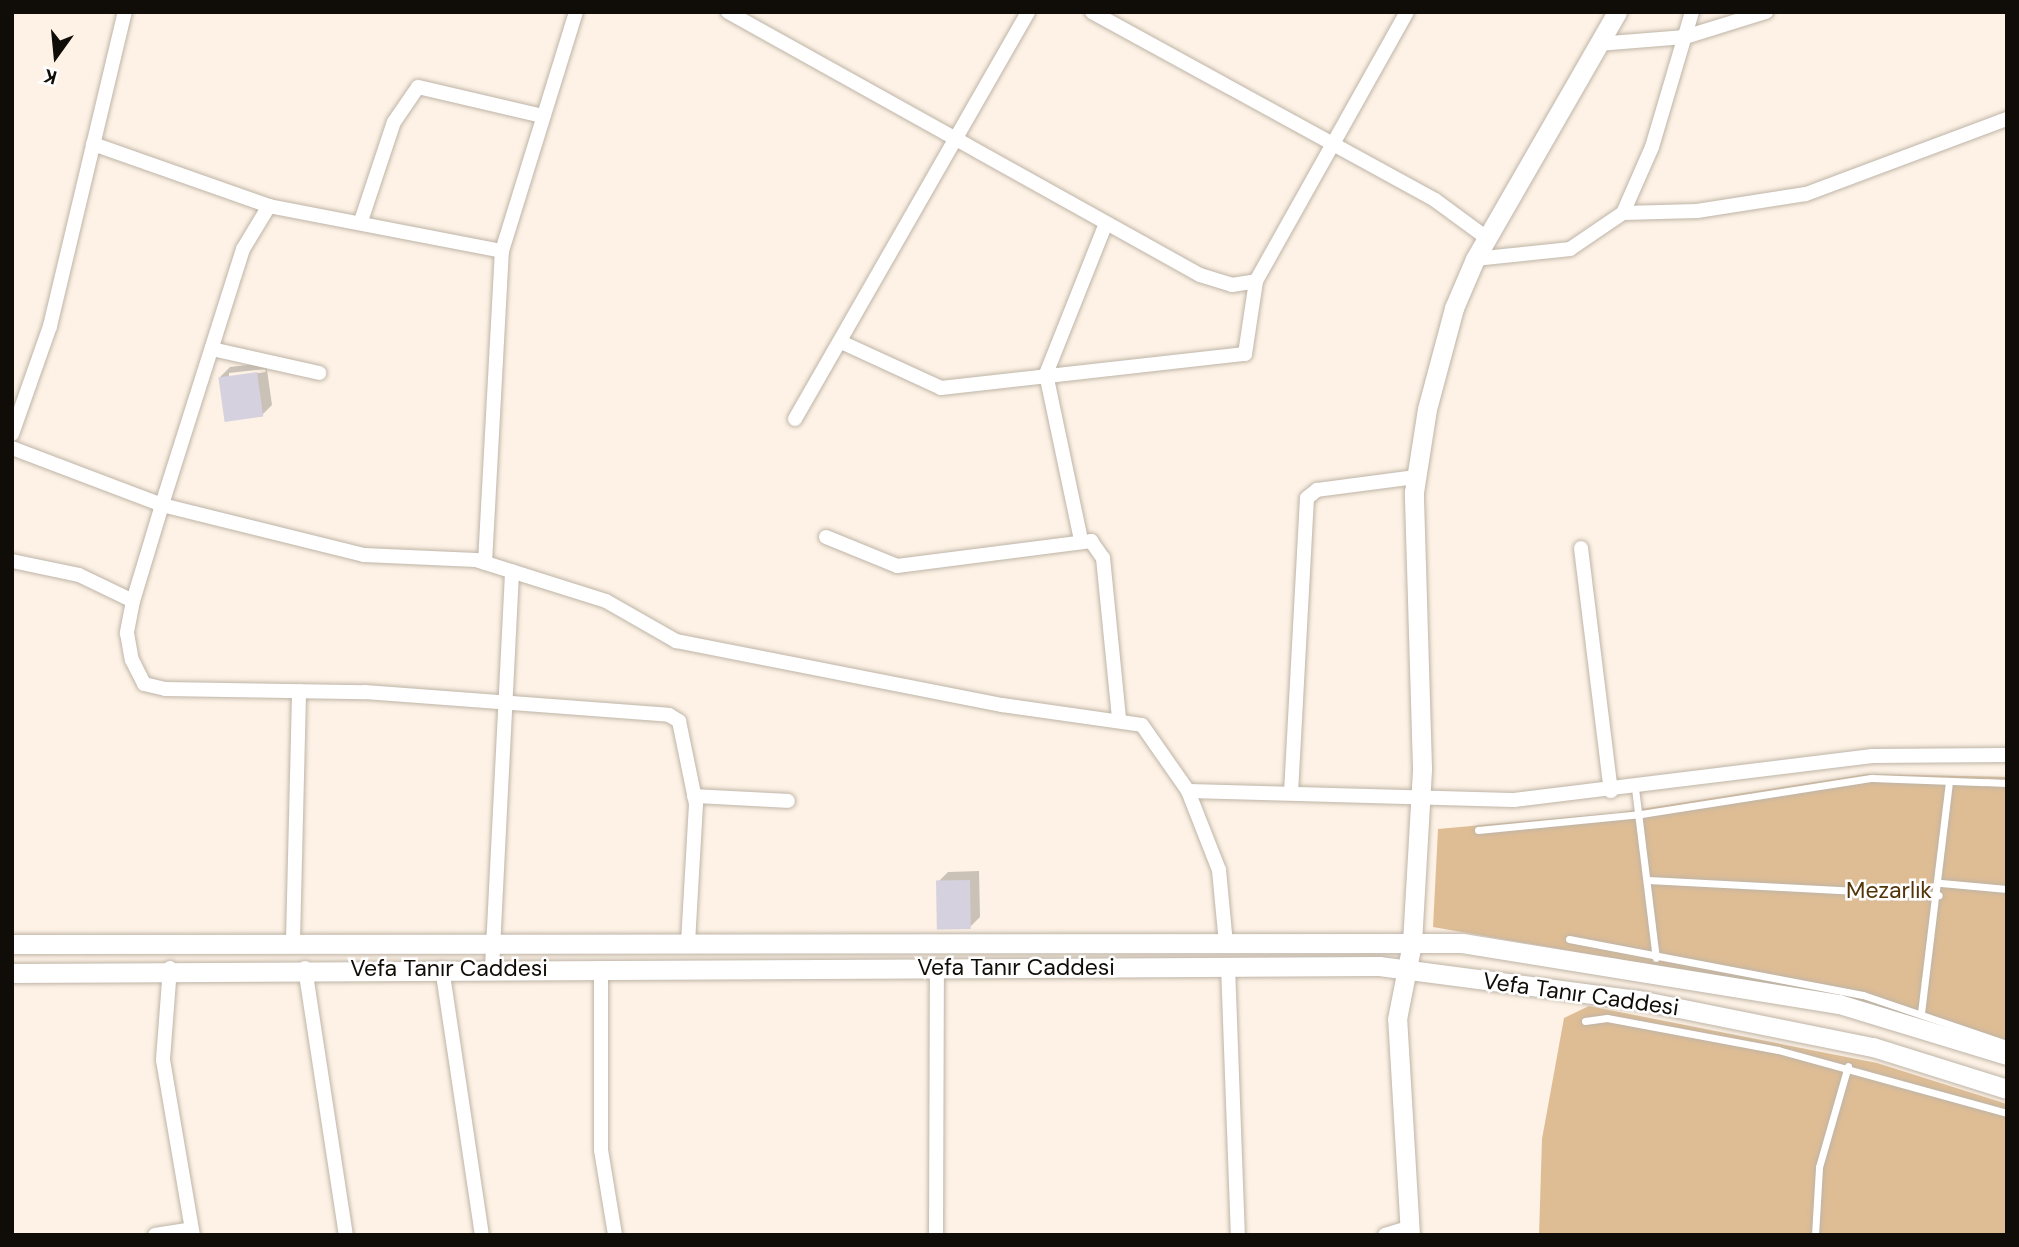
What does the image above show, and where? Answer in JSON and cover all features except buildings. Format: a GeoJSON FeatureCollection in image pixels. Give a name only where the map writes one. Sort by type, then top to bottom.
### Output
{"type":"FeatureCollection","features":[{"type":"Feature","properties":{"kind":"main road"},"geometry":{"type":"LineString","coordinates":[[1409,1231],[1397,1019],[1404,970],[1412,943],[1420,796],[1416,477],[1454,308],[1475,259],[1617,12]]}},
{"type":"Feature","properties":{"kind":"main road","name":"Vefa Tanır Caddesi"},"geometry":{"type":"LineString","coordinates":[[12,944],[293,940],[1462,943],[1839,1004],[2007,1055]]}},
{"type":"Feature","properties":{"kind":"main road","name":"Vefa Tanır Caddesi"},"geometry":{"type":"LineString","coordinates":[[12,973],[170,968],[1228,967],[1404,970],[1639,1000],[1873,1047],[2007,1089]]}},
{"type":"Feature","properties":{"kind":"street"},"geometry":{"type":"LineString","coordinates":[[12,434],[50,326],[125,12]]}},
{"type":"Feature","properties":{"kind":"street"},"geometry":{"type":"LineString","coordinates":[[485,563],[502,251],[576,12]]}},
{"type":"Feature","properties":{"kind":"street"},"geometry":{"type":"LineString","coordinates":[[728,12],[1200,275],[1233,285],[1256,281]]}},
{"type":"Feature","properties":{"kind":"street"},"geometry":{"type":"LineString","coordinates":[[795,419],[957,141],[1028,12]]}},
{"type":"Feature","properties":{"kind":"street"},"geometry":{"type":"LineString","coordinates":[[1091,12],[1435,200],[1487,238]]}},
{"type":"Feature","properties":{"kind":"street"},"geometry":{"type":"LineString","coordinates":[[841,342],[941,388],[1046,374],[1245,354],[1256,281],[1406,12]]}},
{"type":"Feature","properties":{"kind":"street"},"geometry":{"type":"LineString","coordinates":[[1623,213],[1651,147],[1692,12]]}},
{"type":"Feature","properties":{"kind":"street"},"geometry":{"type":"LineString","coordinates":[[1598,44],[1685,37],[1766,12]]}},
{"type":"Feature","properties":{"kind":"street"},"geometry":{"type":"LineString","coordinates":[[361,221],[394,122],[418,87],[543,116]]}},
{"type":"Feature","properties":{"kind":"street"},"geometry":{"type":"LineString","coordinates":[[1475,259],[1570,249],[1623,213],[1698,211],[1806,194],[2007,119]]}},
{"type":"Feature","properties":{"kind":"street"},"geometry":{"type":"LineString","coordinates":[[93,144],[269,206],[344,225],[361,221],[502,251]]}},
{"type":"Feature","properties":{"kind":"street"},"geometry":{"type":"LineString","coordinates":[[269,206],[243,249],[133,601],[127,633],[144,684],[504,699],[669,715],[679,722],[694,796],[688,942]]}},
{"type":"Feature","properties":{"kind":"street"},"geometry":{"type":"LineString","coordinates":[[1081,540],[1046,374],[1107,223]]}},
{"type":"Feature","properties":{"kind":"street"},"geometry":{"type":"LineString","coordinates":[[212,349],[319,373]]}},
{"type":"Feature","properties":{"kind":"street"},"geometry":{"type":"LineString","coordinates":[[12,448],[162,505],[364,555],[485,563],[606,601],[676,641],[1002,705],[1119,719],[1142,725],[1188,791],[1219,870],[1226,944]]}},
{"type":"Feature","properties":{"kind":"street"},"geometry":{"type":"LineString","coordinates":[[1292,793],[1307,498],[1317,490],[1416,477]]}},
{"type":"Feature","properties":{"kind":"street"},"geometry":{"type":"LineString","coordinates":[[826,537],[897,566],[1081,540],[1098,547],[1103,558],[1119,719]]}},
{"type":"Feature","properties":{"kind":"street"},"geometry":{"type":"LineString","coordinates":[[1581,548],[1611,791]]}},
{"type":"Feature","properties":{"kind":"street"},"geometry":{"type":"LineString","coordinates":[[12,561],[79,575],[133,601]]}},
{"type":"Feature","properties":{"kind":"street"},"geometry":{"type":"LineString","coordinates":[[492,968],[512,572]]}},
{"type":"Feature","properties":{"kind":"street"},"geometry":{"type":"LineString","coordinates":[[293,940],[299,691]]}},
{"type":"Feature","properties":{"kind":"street"},"geometry":{"type":"LineString","coordinates":[[1188,791],[1514,800],[1611,791],[1872,756],[2007,755]]}},
{"type":"Feature","properties":{"kind":"street"},"geometry":{"type":"LineString","coordinates":[[694,796],[788,801]]}},
{"type":"Feature","properties":{"kind":"street"},"geometry":{"type":"LineString","coordinates":[[936,1235],[937,967]]}},
{"type":"Feature","properties":{"kind":"street"},"geometry":{"type":"LineString","coordinates":[[1228,967],[1238,1235]]}},
{"type":"Feature","properties":{"kind":"street"},"geometry":{"type":"LineString","coordinates":[[155,1235],[192,1232],[163,1060],[170,968]]}},
{"type":"Feature","properties":{"kind":"street"},"geometry":{"type":"LineString","coordinates":[[305,968],[346,1235]]}},
{"type":"Feature","properties":{"kind":"street"},"geometry":{"type":"LineString","coordinates":[[442,968],[482,1235]]}},
{"type":"Feature","properties":{"kind":"street"},"geometry":{"type":"LineString","coordinates":[[601,968],[601,1150],[615,1235]]}},
{"type":"Feature","properties":{"kind":"street"},"geometry":{"type":"LineString","coordinates":[[1385,1235],[1409,1231]]}},
{"type":"Feature","properties":{"kind":"lane"},"geometry":{"type":"LineString","coordinates":[[1478,830],[1641,814],[1872,778],[2007,783]]}},
{"type":"Feature","properties":{"kind":"lane"},"geometry":{"type":"LineString","coordinates":[[1921,1013],[1941,883],[1949,782]]}},
{"type":"Feature","properties":{"kind":"lane"},"geometry":{"type":"LineString","coordinates":[[1635,788],[1641,814],[1656,958]]}},
{"type":"Feature","properties":{"kind":"lane"},"geometry":{"type":"LineString","coordinates":[[1648,880],[1939,895]]}},
{"type":"Feature","properties":{"kind":"lane"},"geometry":{"type":"LineString","coordinates":[[1941,883],[2007,889]]}},
{"type":"Feature","properties":{"kind":"lane"},"geometry":{"type":"LineString","coordinates":[[1569,939],[1656,958],[1863,995],[2007,1044]]}},
{"type":"Feature","properties":{"kind":"lane"},"geometry":{"type":"LineString","coordinates":[[1585,1021],[1607,1018],[1848,1066],[2007,1112]]}},
{"type":"Feature","properties":{"kind":"lane"},"geometry":{"type":"LineString","coordinates":[[1815,1235],[1819,1167],[1848,1066]]}},
{"type":"Feature","properties":{"kind":"green space","name":"Mezarlık"},"geometry":{"type":"Polygon","coordinates":[[[1867,774],[2007,777],[2007,1052],[1875,1004],[1433,927],[1438,829],[1616,813],[1867,774]]]}},
{"type":"Feature","properties":{"kind":"green space"},"geometry":{"type":"Polygon","coordinates":[[[1589,1006],[1877,1063],[2007,1104],[2007,1235],[1539,1235],[1542,1139],[1564,1018],[1589,1006]]]}}]}
